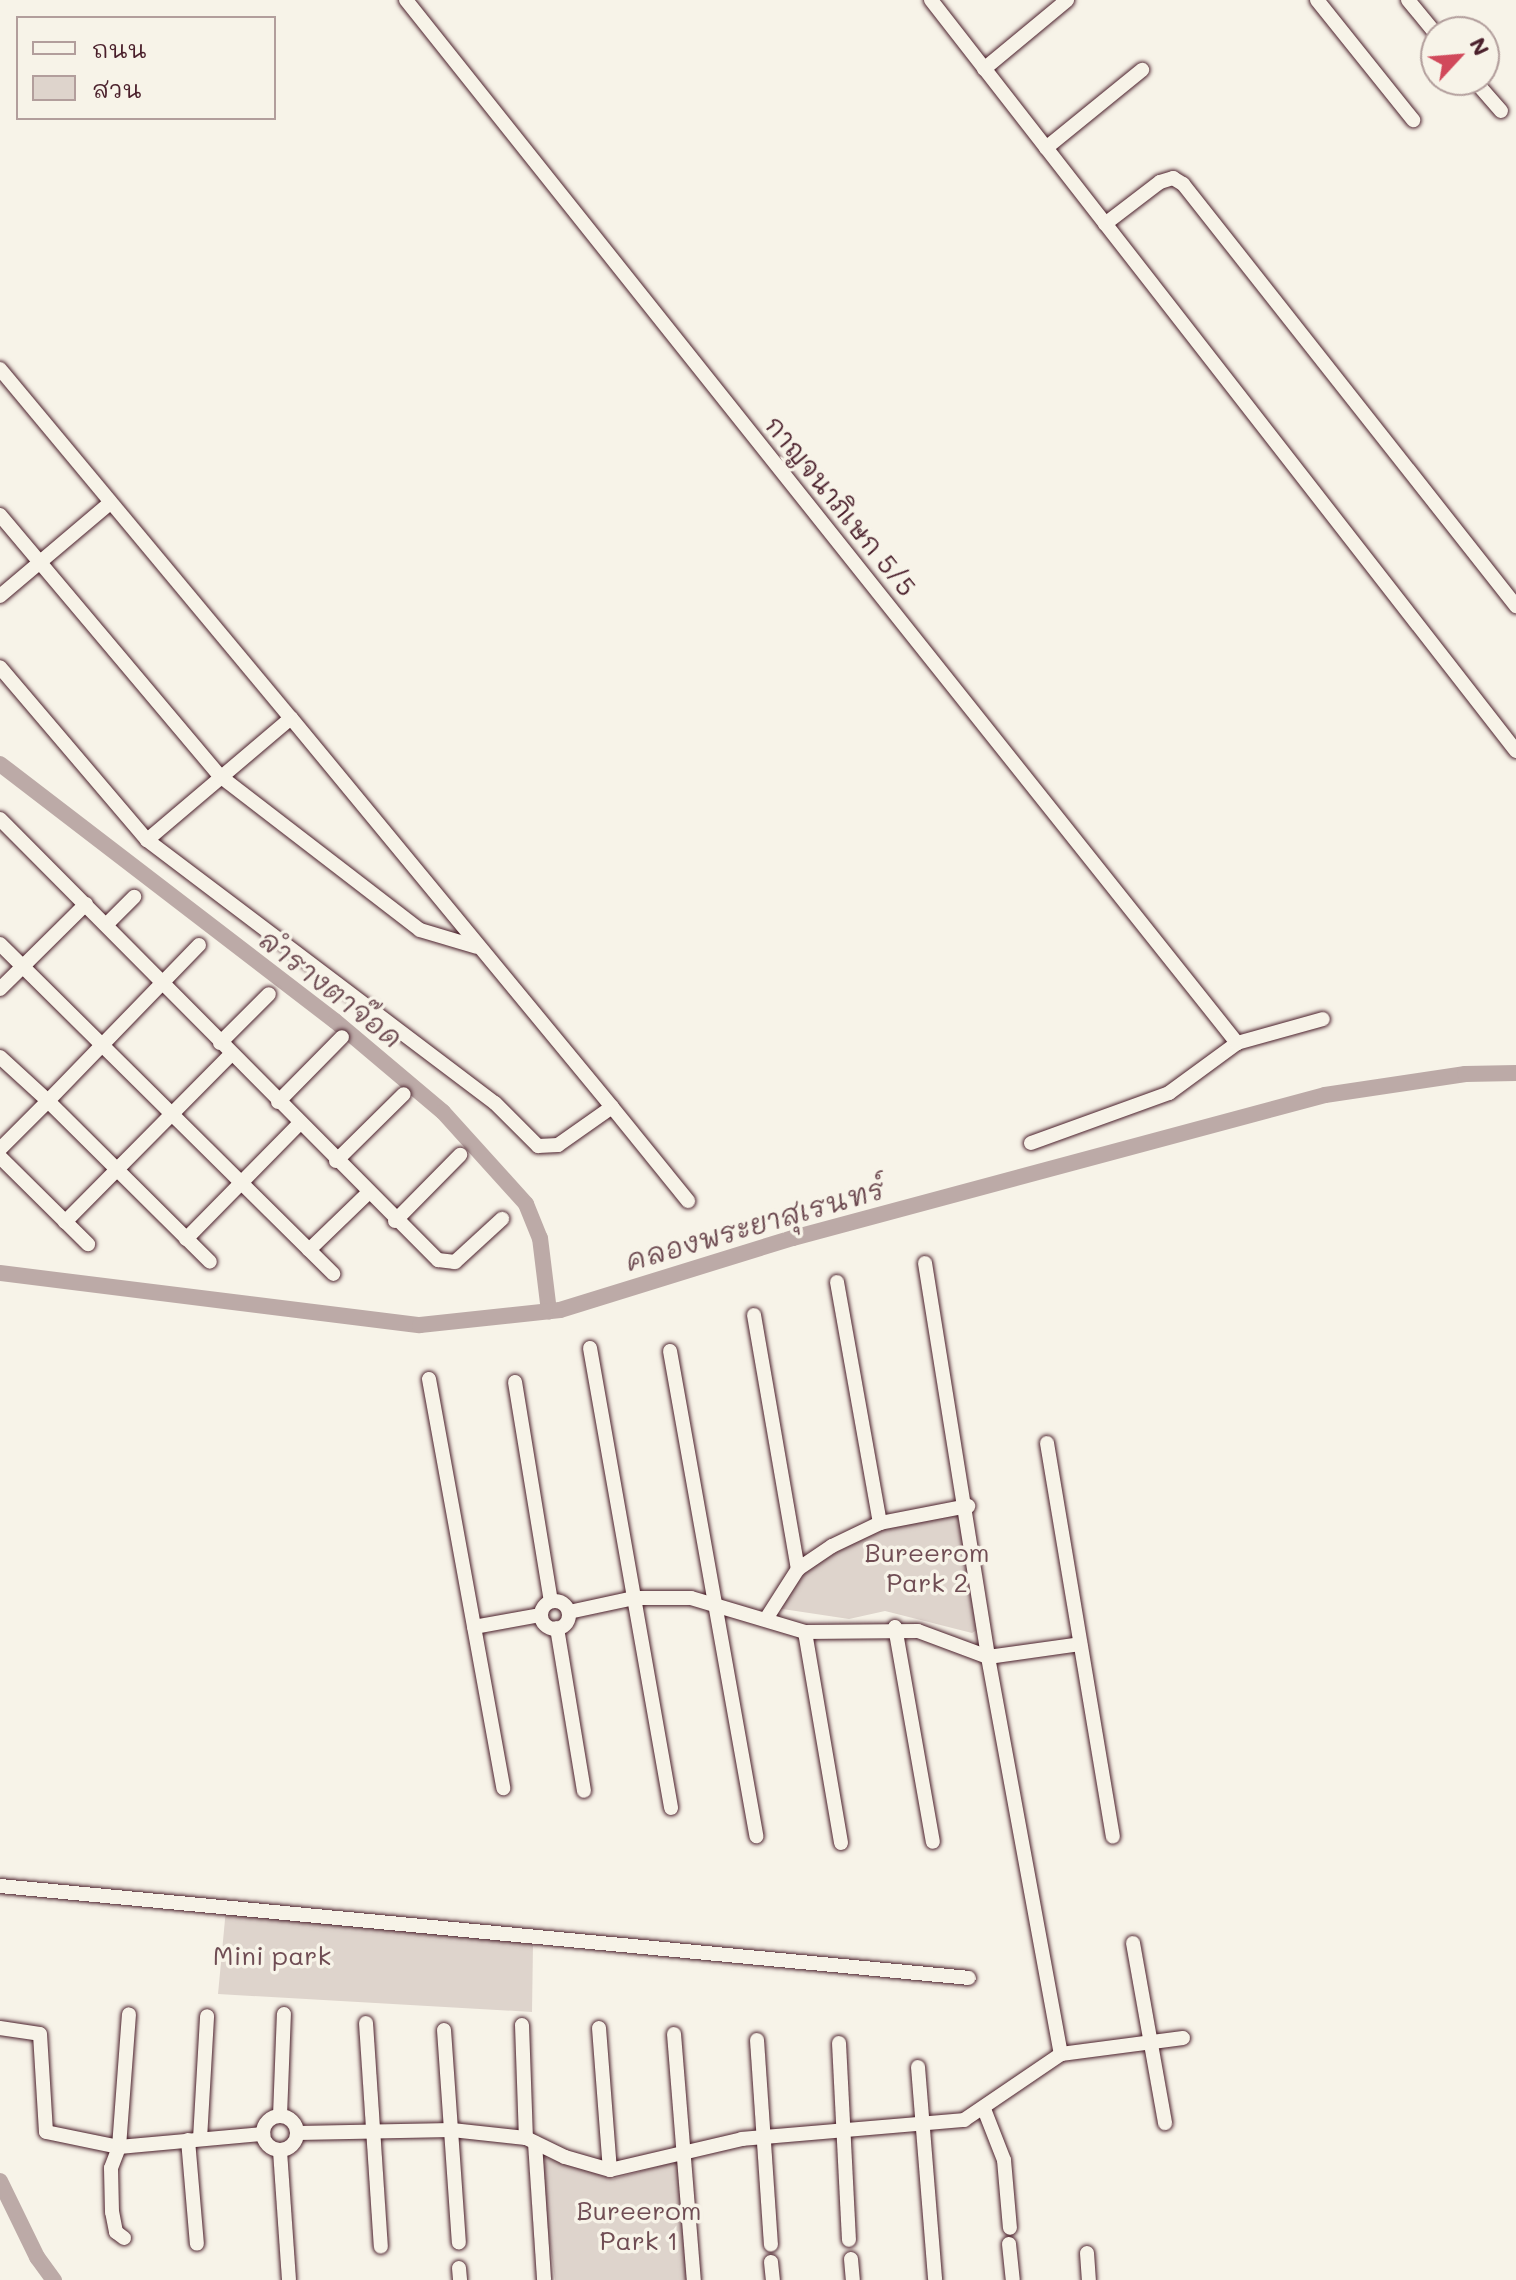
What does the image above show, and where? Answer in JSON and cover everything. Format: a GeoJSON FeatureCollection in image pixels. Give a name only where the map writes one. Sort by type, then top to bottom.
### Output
{"type":"FeatureCollection","features":[{"type":"Feature","properties":{"kind":"street","name":"กาญจนาภิเษก 5/5"},"geometry":{"type":"LineString","coordinates":[[406,0],[1237,1043]]}},
{"type":"Feature","properties":{"kind":"street"},"geometry":{"type":"LineString","coordinates":[[931,0],[1516,751]]}},
{"type":"Feature","properties":{"kind":"street"},"geometry":{"type":"LineString","coordinates":[[984,69],[1067,0]]}},
{"type":"Feature","properties":{"kind":"street"},"geometry":{"type":"LineString","coordinates":[[1317,0],[1413,120]]}},
{"type":"Feature","properties":{"kind":"street"},"geometry":{"type":"LineString","coordinates":[[1408,0],[1421,16]]}},
{"type":"Feature","properties":{"kind":"street"},"geometry":{"type":"LineString","coordinates":[[1046,148],[1142,70]]}},
{"type":"Feature","properties":{"kind":"street"},"geometry":{"type":"LineString","coordinates":[[1488,96],[1501,111]]}},
{"type":"Feature","properties":{"kind":"street"},"geometry":{"type":"LineString","coordinates":[[1105,224],[1160,182],[1173,178],[1183,184],[1516,606]]}},
{"type":"Feature","properties":{"kind":"street"},"geometry":{"type":"LineString","coordinates":[[0,369],[688,1201]]}},
{"type":"Feature","properties":{"kind":"street"},"geometry":{"type":"LineString","coordinates":[[0,596],[109,504]]}},
{"type":"Feature","properties":{"kind":"street"},"geometry":{"type":"LineString","coordinates":[[0,515],[220,776],[420,930],[477,947]]}},
{"type":"Feature","properties":{"kind":"street"},"geometry":{"type":"LineString","coordinates":[[0,667],[147,840],[495,1103],[538,1146],[558,1145],[612,1107]]}},
{"type":"Feature","properties":{"kind":"street"},"geometry":{"type":"LineString","coordinates":[[147,840],[291,718]]}},
{"type":"Feature","properties":{"kind":"street"},"geometry":{"type":"LineString","coordinates":[[0,819],[367,1194],[444,1264],[463,1256],[502,1219]]}},
{"type":"Feature","properties":{"kind":"street"},"geometry":{"type":"LineString","coordinates":[[106,925],[134,897]]}},
{"type":"Feature","properties":{"kind":"street"},"geometry":{"type":"LineString","coordinates":[[0,989],[86,904]]}},
{"type":"Feature","properties":{"kind":"street"},"geometry":{"type":"LineString","coordinates":[[0,944],[333,1274]]}},
{"type":"Feature","properties":{"kind":"street"},"geometry":{"type":"LineString","coordinates":[[0,1149],[199,945]]}},
{"type":"Feature","properties":{"kind":"street"},"geometry":{"type":"LineString","coordinates":[[65,1222],[171,1112],[269,994]]}},
{"type":"Feature","properties":{"kind":"street"},"geometry":{"type":"LineString","coordinates":[[1031,1143],[1169,1093],[1237,1043],[1323,1019]]}},
{"type":"Feature","properties":{"kind":"street"},"geometry":{"type":"LineString","coordinates":[[278,1102],[342,1037]]}},
{"type":"Feature","properties":{"kind":"street"},"geometry":{"type":"LineString","coordinates":[[0,1057],[210,1262]]}},
{"type":"Feature","properties":{"kind":"street"},"geometry":{"type":"LineString","coordinates":[[336,1161],[404,1094]]}},
{"type":"Feature","properties":{"kind":"street"},"geometry":{"type":"LineString","coordinates":[[186,1239],[299,1124]]}},
{"type":"Feature","properties":{"kind":"street"},"geometry":{"type":"LineString","coordinates":[[395,1221],[460,1155]]}},
{"type":"Feature","properties":{"kind":"street"},"geometry":{"type":"LineString","coordinates":[[0,1157],[88,1244]]}},
{"type":"Feature","properties":{"kind":"street"},"geometry":{"type":"LineString","coordinates":[[309,1250],[367,1194]]}},
{"type":"Feature","properties":{"kind":"street"},"geometry":{"type":"LineString","coordinates":[[925,1263],[968,1506],[988,1657],[1061,2054]]}},
{"type":"Feature","properties":{"kind":"street"},"geometry":{"type":"LineString","coordinates":[[837,1282],[880,1523]]}},
{"type":"Feature","properties":{"kind":"street"},"geometry":{"type":"LineString","coordinates":[[754,1315],[798,1569]]}},
{"type":"Feature","properties":{"kind":"street"},"geometry":{"type":"LineString","coordinates":[[590,1348],[671,1808]]}},
{"type":"Feature","properties":{"kind":"street"},"geometry":{"type":"LineString","coordinates":[[670,1351],[718,1604],[756,1836]]}},
{"type":"Feature","properties":{"kind":"street"},"geometry":{"type":"LineString","coordinates":[[429,1379],[503,1788]]}},
{"type":"Feature","properties":{"kind":"street"},"geometry":{"type":"LineString","coordinates":[[474,1627],[541,1615],[551,1601],[515,1382]]}},
{"type":"Feature","properties":{"kind":"street"},"geometry":{"type":"LineString","coordinates":[[1047,1443],[1113,1837]]}},
{"type":"Feature","properties":{"kind":"street"},"geometry":{"type":"LineString","coordinates":[[766,1619],[798,1569],[880,1523],[968,1506]]}},
{"type":"Feature","properties":{"kind":"street"},"geometry":{"type":"LineString","coordinates":[[584,1791],[557,1628],[569,1612],[634,1598],[718,1604],[805,1632],[895,1627],[942,1636],[988,1657],[1080,1644]]}},
{"type":"Feature","properties":{"kind":"street"},"geometry":{"type":"LineString","coordinates":[[551,1601],[562,1603],[569,1612]]}},
{"type":"Feature","properties":{"kind":"street"},"geometry":{"type":"LineString","coordinates":[[541,1615],[545,1624],[557,1628]]}},
{"type":"Feature","properties":{"kind":"street"},"geometry":{"type":"LineString","coordinates":[[895,1627],[933,1842]]}},
{"type":"Feature","properties":{"kind":"street"},"geometry":{"type":"LineString","coordinates":[[805,1632],[841,1843]]}},
{"type":"Feature","properties":{"kind":"street"},"geometry":{"type":"LineString","coordinates":[[0,1886],[969,1978]]}},
{"type":"Feature","properties":{"kind":"street"},"geometry":{"type":"LineString","coordinates":[[1133,1943],[1165,2123]]}},
{"type":"Feature","properties":{"kind":"street"},"geometry":{"type":"LineString","coordinates":[[124,2238],[116,2232],[112,2212],[111,2168],[119,2147],[129,2014]]}},
{"type":"Feature","properties":{"kind":"street"},"geometry":{"type":"LineString","coordinates":[[280,2116],[284,2014]]}},
{"type":"Feature","properties":{"kind":"street"},"geometry":{"type":"LineString","coordinates":[[197,2244],[194,2140],[207,2016]]}},
{"type":"Feature","properties":{"kind":"street"},"geometry":{"type":"LineString","coordinates":[[366,2023],[381,2246]]}},
{"type":"Feature","properties":{"kind":"street"},"geometry":{"type":"LineString","coordinates":[[522,2025],[544,2280]]}},
{"type":"Feature","properties":{"kind":"street"},"geometry":{"type":"LineString","coordinates":[[0,2028],[40,2034],[46,2132],[119,2147],[263,2134]]}},
{"type":"Feature","properties":{"kind":"street"},"geometry":{"type":"LineString","coordinates":[[599,2028],[610,2170]]}},
{"type":"Feature","properties":{"kind":"street"},"geometry":{"type":"LineString","coordinates":[[444,2030],[459,2242]]}},
{"type":"Feature","properties":{"kind":"street"},"geometry":{"type":"LineString","coordinates":[[674,2034],[694,2280]]}},
{"type":"Feature","properties":{"kind":"street"},"geometry":{"type":"LineString","coordinates":[[298,2133],[452,2130],[531,2140],[610,2170],[766,2137],[964,2120],[984,2109],[1024,2075],[1061,2054],[1183,2038]]}},
{"type":"Feature","properties":{"kind":"street"},"geometry":{"type":"LineString","coordinates":[[757,2040],[771,2245]]}},
{"type":"Feature","properties":{"kind":"street"},"geometry":{"type":"LineString","coordinates":[[839,2043],[849,2240]]}},
{"type":"Feature","properties":{"kind":"street"},"geometry":{"type":"LineString","coordinates":[[918,2067],[935,2280]]}},
{"type":"Feature","properties":{"kind":"street"},"geometry":{"type":"LineString","coordinates":[[984,2109],[1004,2160],[1010,2228]]}},
{"type":"Feature","properties":{"kind":"street"},"geometry":{"type":"LineString","coordinates":[[280,2116],[292,2121],[298,2133],[293,2146],[280,2151],[268,2146],[263,2134],[268,2121],[280,2116]]}},
{"type":"Feature","properties":{"kind":"street"},"geometry":{"type":"LineString","coordinates":[[280,2151],[289,2280]]}},
{"type":"Feature","properties":{"kind":"street"},"geometry":{"type":"LineString","coordinates":[[1009,2244],[1013,2280]]}},
{"type":"Feature","properties":{"kind":"street"},"geometry":{"type":"LineString","coordinates":[[1087,2253],[1089,2280]]}},
{"type":"Feature","properties":{"kind":"street"},"geometry":{"type":"LineString","coordinates":[[851,2259],[853,2280]]}},
{"type":"Feature","properties":{"kind":"street"},"geometry":{"type":"LineString","coordinates":[[771,2262],[773,2280]]}},
{"type":"Feature","properties":{"kind":"green space","name":"Bureerom Park 2"},"geometry":{"type":"Polygon","coordinates":[[[967,1514],[983,1626],[972,1633],[885,1611],[849,1619],[776,1608],[798,1574],[881,1527],[967,1514]]]}},
{"type":"Feature","properties":{"kind":"green space","name":"Mini park"},"geometry":{"type":"Polygon","coordinates":[[[226,1909],[533,1944],[532,2012],[218,1994],[226,1909]]]}},
{"type":"Feature","properties":{"kind":"green space","name":"Bureerom Park 1"},"geometry":{"type":"Polygon","coordinates":[[[538,2155],[613,2179],[688,2158],[697,2280],[555,2280],[538,2155]]]}},
{"type":"Feature","properties":{"kind":"waterway","name":"ลำรางตาจ๊อด"},"geometry":{"type":"LineString","coordinates":[[0,764],[335,1021],[443,1112],[526,1204],[540,1238],[549,1311]]}},
{"type":"Feature","properties":{"kind":"waterway","name":"คลองพระยาสุเรนทร์"},"geometry":{"type":"LineString","coordinates":[[0,1273],[420,1325],[560,1310],[793,1238],[1325,1095],[1465,1074],[1516,1073]]}},
{"type":"Feature","properties":{"kind":"waterway"},"geometry":{"type":"LineString","coordinates":[[0,2181],[37,2257],[54,2280]]}}]}
